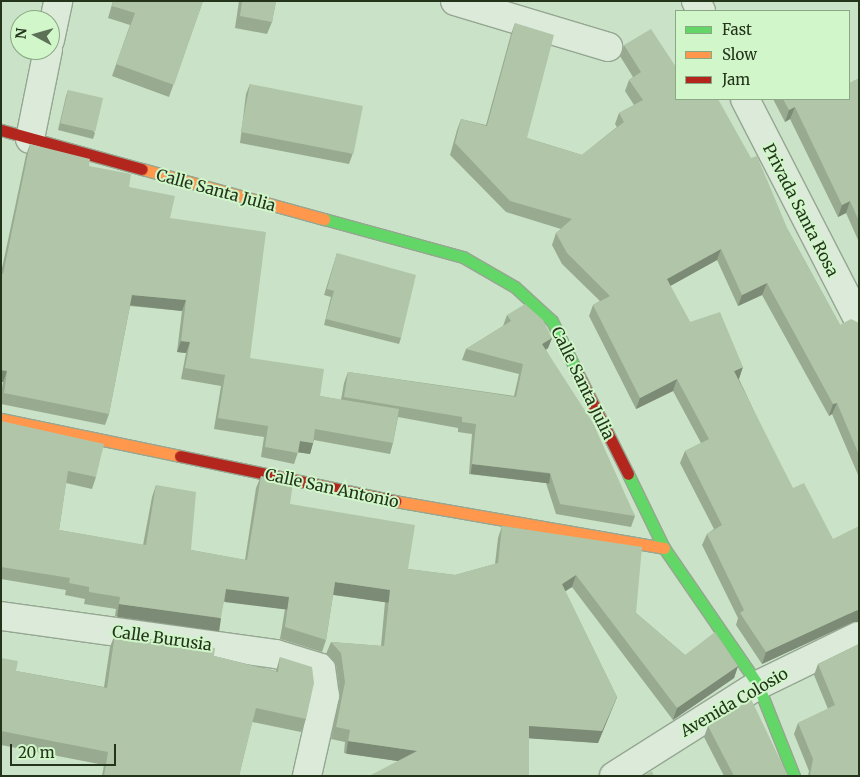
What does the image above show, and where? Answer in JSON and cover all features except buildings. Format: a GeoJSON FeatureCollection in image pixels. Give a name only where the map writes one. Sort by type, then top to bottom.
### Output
{"type":"FeatureCollection","features":[{"type":"Feature","properties":{"kind":"street"},"geometry":{"type":"LineString","coordinates":[[455,1],[608,47]]}},
{"type":"Feature","properties":{"kind":"street"},"geometry":{"type":"LineString","coordinates":[[30,139],[46,60]]}},
{"type":"Feature","properties":{"kind":"street","name":"Privada Santa Rosa"},"geometry":{"type":"LineString","coordinates":[[746,100],[859,321]]}},
{"type":"Feature","properties":{"kind":"street","name":"Calle Santa Julia"},"geometry":{"type":"LineString","coordinates":[[1,130],[463,257],[515,287],[552,321],[664,548],[758,685],[794,776]]}},
{"type":"Feature","properties":{"kind":"street","name":"Calle San Antonio"},"geometry":{"type":"LineString","coordinates":[[1,419],[437,510],[664,548]]}},
{"type":"Feature","properties":{"kind":"street","name":"Calle Burusia"},"geometry":{"type":"LineString","coordinates":[[1,616],[276,654],[320,668],[325,696],[306,776]]}},
{"type":"Feature","properties":{"kind":"street","name":"Avenida Colosio"},"geometry":{"type":"LineString","coordinates":[[614,776],[758,685],[859,636]]}},
{"type":"Feature","properties":{"kind":"traffic: fast"},"geometry":{"type":"LineString","coordinates":[[324,219],[463,257],[515,287],[552,321],[576,370]]}},
{"type":"Feature","properties":{"kind":"traffic: fast"},"geometry":{"type":"LineString","coordinates":[[628,474],[664,548],[758,685],[794,776]]}},
{"type":"Feature","properties":{"kind":"traffic: slow"},"geometry":{"type":"LineString","coordinates":[[142,169],[324,219]]}},
{"type":"Feature","properties":{"kind":"traffic: slow"},"geometry":{"type":"LineString","coordinates":[[1,419],[180,456]]}},
{"type":"Feature","properties":{"kind":"traffic: slow"},"geometry":{"type":"LineString","coordinates":[[395,501],[664,548]]}},
{"type":"Feature","properties":{"kind":"traffic: jam"},"geometry":{"type":"LineString","coordinates":[[1,130],[142,169]]}},
{"type":"Feature","properties":{"kind":"traffic: jam"},"geometry":{"type":"LineString","coordinates":[[576,370],[628,474]]}},
{"type":"Feature","properties":{"kind":"traffic: jam"},"geometry":{"type":"LineString","coordinates":[[180,456],[395,501]]}}]}
